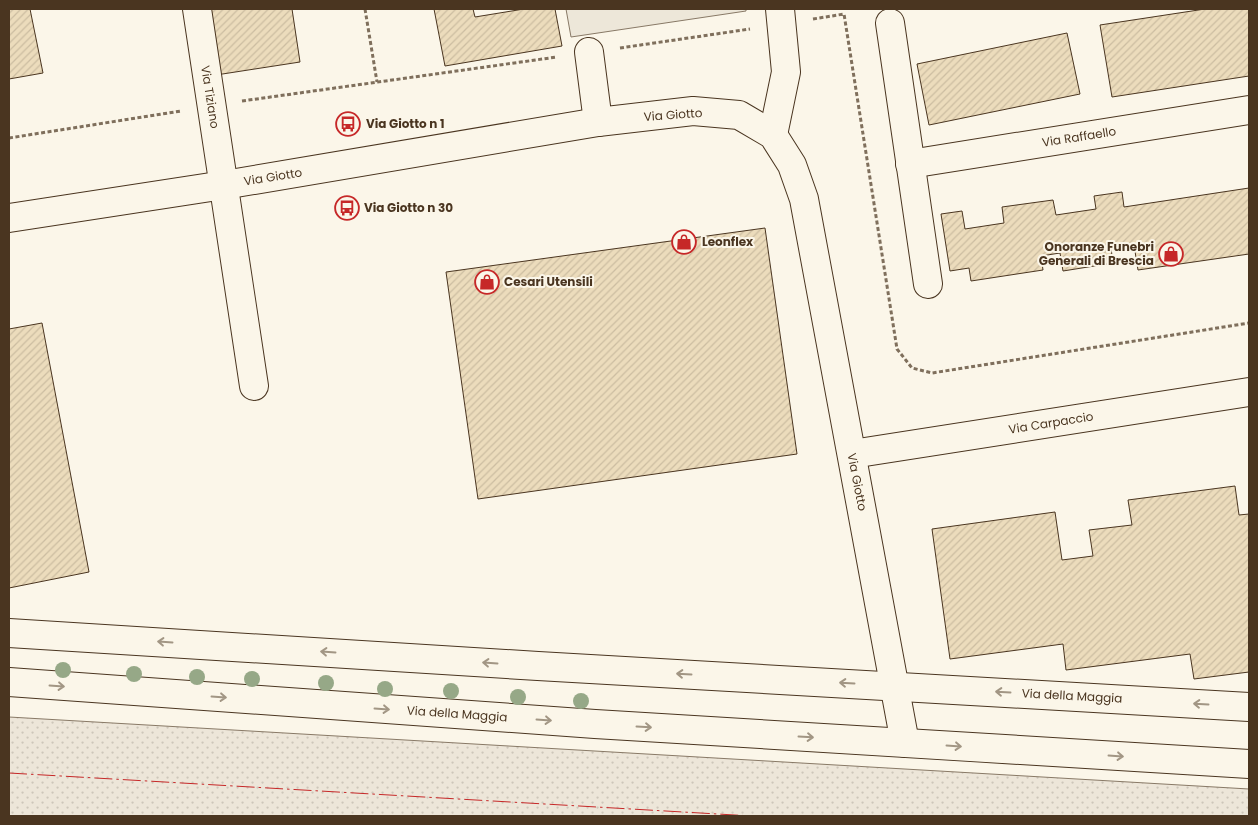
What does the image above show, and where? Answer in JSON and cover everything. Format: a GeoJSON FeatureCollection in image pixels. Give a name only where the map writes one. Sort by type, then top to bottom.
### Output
{"type":"FeatureCollection","features":[{"type":"Feature","properties":{"kind":"street","name":"Via Tiziano"},"geometry":{"type":"LineString","coordinates":[[196,9],[254,386]]}},
{"type":"Feature","properties":{"kind":"street"},"geometry":{"type":"LineString","coordinates":[[773,135],[786,72],[780,9]]}},
{"type":"Feature","properties":{"kind":"street"},"geometry":{"type":"LineString","coordinates":[[890,23],[928,284]]}},
{"type":"Feature","properties":{"kind":"street"},"geometry":{"type":"LineString","coordinates":[[589,52],[598,122]]}},
{"type":"Feature","properties":{"kind":"street","name":"Via Raffaello"},"geometry":{"type":"LineString","coordinates":[[910,164],[1249,110]]}},
{"type":"Feature","properties":{"kind":"street","name":"Via Giotto"},"geometry":{"type":"LineString","coordinates":[[9,218],[224,185],[598,122],[692,111],[739,115],[773,135],[792,165],[804,200],[895,686]]}},
{"type":"Feature","properties":{"kind":"street","name":"Via Carpaccio"},"geometry":{"type":"LineString","coordinates":[[852,454],[1249,392]]}},
{"type":"Feature","properties":{"kind":"street","name":"Via della Maggia"},"geometry":{"type":"LineString","coordinates":[[9,632],[1249,707]]}},
{"type":"Feature","properties":{"kind":"street","name":"Via della Maggia"},"geometry":{"type":"LineString","coordinates":[[9,682],[585,724],[1249,764]]}},
{"type":"Feature","properties":{"kind":"street"},"geometry":{"type":"LineString","coordinates":[[895,686],[905,743]]}},
{"type":"Feature","properties":{"kind":"path"},"geometry":{"type":"LineString","coordinates":[[366,9],[377,82]]}},
{"type":"Feature","properties":{"kind":"path"},"geometry":{"type":"LineString","coordinates":[[843,9],[844,14]]}},
{"type":"Feature","properties":{"kind":"path"},"geometry":{"type":"LineString","coordinates":[[9,138],[212,106]]}},
{"type":"Feature","properties":{"kind":"shaded area"},"geometry":{"type":"Polygon","coordinates":[[[566,9],[746,9],[746,11],[571,37],[566,9]]]}},
{"type":"Feature","properties":{"kind":"shaded area"},"geometry":{"type":"Polygon","coordinates":[[[9,717],[1249,789],[1249,816],[9,816],[9,717]]]}},
{"type":"Feature","properties":{"kind":"building"},"geometry":{"type":"Polygon","coordinates":[[[9,9],[30,9],[43,73],[9,79],[9,9]]]}},
{"type":"Feature","properties":{"kind":"building"},"geometry":{"type":"Polygon","coordinates":[[[206,9],[292,9],[300,62],[216,75],[206,9]]]}},
{"type":"Feature","properties":{"kind":"building"},"geometry":{"type":"Polygon","coordinates":[[[434,9],[473,9],[475,17],[524,9],[555,9],[562,46],[445,66],[434,9]]]}},
{"type":"Feature","properties":{"kind":"building"},"geometry":{"type":"Polygon","coordinates":[[[1205,9],[1249,9],[1249,76],[1112,97],[1100,25],[1205,9]]]}},
{"type":"Feature","properties":{"kind":"building"},"geometry":{"type":"Polygon","coordinates":[[[1067,33],[1080,94],[929,125],[917,64],[1067,33]]]}},
{"type":"Feature","properties":{"kind":"building"},"geometry":{"type":"Polygon","coordinates":[[[1249,188],[1249,254],[1138,270],[1134,245],[1111,248],[1113,263],[1063,271],[1060,253],[1041,256],[1043,270],[971,281],[969,268],[950,271],[941,214],[962,211],[965,229],[1004,223],[1002,207],[1053,200],[1056,215],[1096,209],[1094,196],[1122,192],[1124,207],[1249,188]]]}},
{"type":"Feature","properties":{"kind":"building"},"geometry":{"type":"Polygon","coordinates":[[[765,228],[797,454],[478,499],[446,272],[765,228]]]}},
{"type":"Feature","properties":{"kind":"building"},"geometry":{"type":"Polygon","coordinates":[[[42,323],[89,572],[9,588],[9,329],[42,323]]]}},
{"type":"Feature","properties":{"kind":"building"},"geometry":{"type":"Polygon","coordinates":[[[1235,486],[1239,515],[1249,514],[1249,672],[1194,679],[1190,654],[1066,670],[1063,644],[950,659],[932,529],[1055,512],[1062,560],[1093,556],[1089,530],[1132,525],[1128,500],[1235,486]]]}},
{"type":"Feature","properties":{"kind":"power"},"geometry":{"type":"LineString","coordinates":[[9,773],[752,816]]}},
{"type":"Feature","properties":{"kind":"place","name":"Via Giotto n 1"},"geometry":{"type":"Point","coordinates":[348,124]}},
{"type":"Feature","properties":{"kind":"place","name":"Via Giotto n 30"},"geometry":{"type":"Point","coordinates":[347,208]}},
{"type":"Feature","properties":{"kind":"place","name":"Leonflex"},"geometry":{"type":"Point","coordinates":[684,242]}},
{"type":"Feature","properties":{"kind":"place","name":"Onoranze Funebri Generali di Brescia"},"geometry":{"type":"Point","coordinates":[1171,254]}},
{"type":"Feature","properties":{"kind":"place","name":"Cesari Utensili"},"geometry":{"type":"Point","coordinates":[487,282]}}]}
